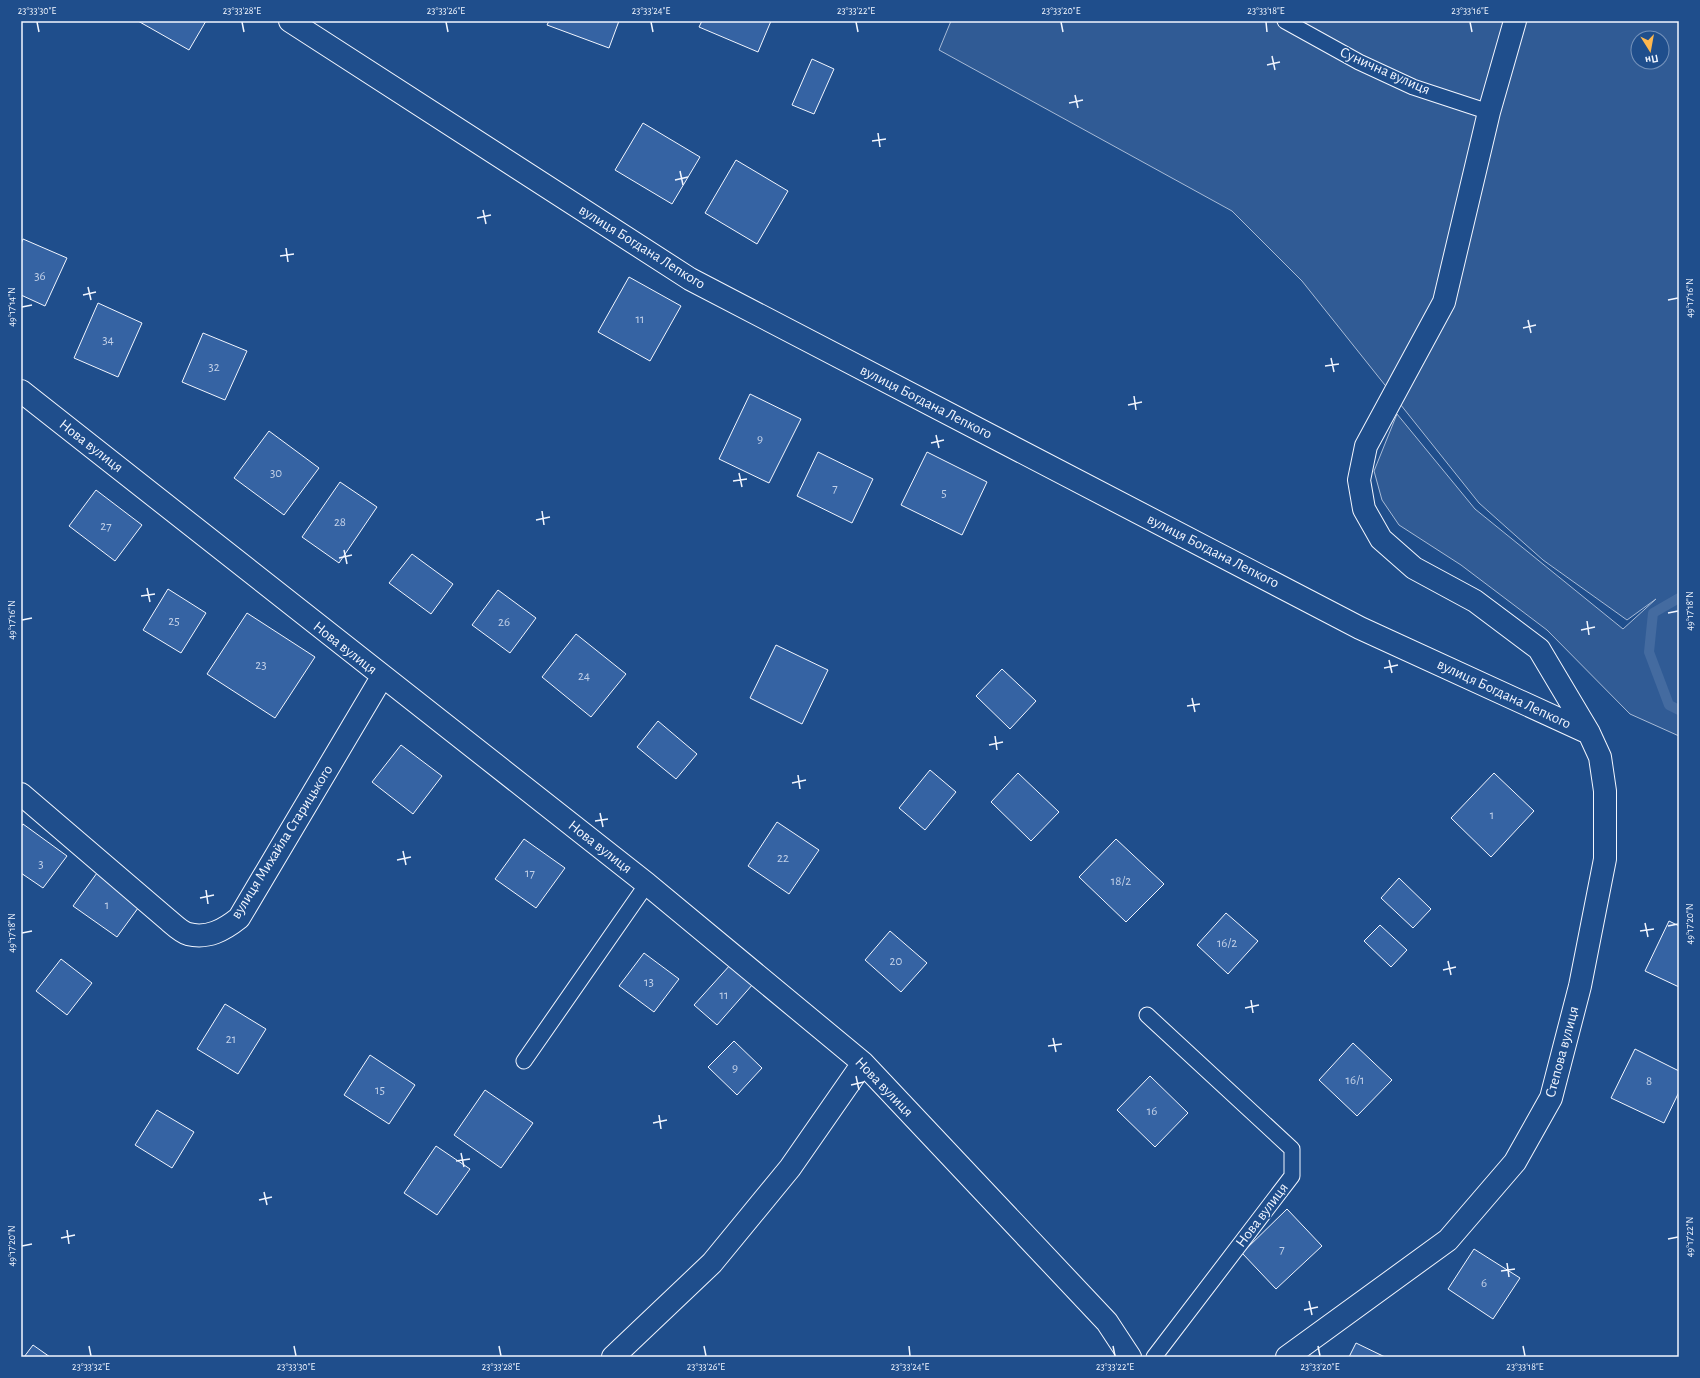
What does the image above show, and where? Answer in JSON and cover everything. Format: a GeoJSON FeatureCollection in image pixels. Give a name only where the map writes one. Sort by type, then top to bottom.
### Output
{"type":"FeatureCollection","features":[{"type":"Feature","properties":{"kind":"street","name":"вулиця Богдана Лепкого"},"geometry":{"type":"LineString","coordinates":[[290,21],[690,279],[1360,628],[1589,733]]}},
{"type":"Feature","properties":{"kind":"street","name":"Степова вулиця"},"geometry":{"type":"LineString","coordinates":[[1287,1357],[1448,1240],[1515,1162],[1551,1098],[1580,986],[1605,859],[1605,791],[1600,756],[1589,733],[1539,650],[1475,600],[1414,568],[1381,539],[1364,509],[1359,480],[1366,446],[1444,302],[1489,112],[1515,21]]}},
{"type":"Feature","properties":{"kind":"street","name":"Нова вулиця"},"geometry":{"type":"LineString","coordinates":[[21,391],[382,677],[647,884],[863,1063],[1107,1322],[1130,1357]]}},
{"type":"Feature","properties":{"kind":"street","name":"вулиця Михайла Старицького"},"geometry":{"type":"LineString","coordinates":[[21,794],[167,920],[186,934],[205,935],[225,930],[239,918],[382,677]]}},
{"type":"Feature","properties":{"kind":"street"},"geometry":{"type":"LineString","coordinates":[[613,1357],[712,1263],[790,1168],[863,1063]]}},
{"type":"Feature","properties":{"kind":"lane","name":"Сунична вулиця"},"geometry":{"type":"LineString","coordinates":[[1285,21],[1359,62],[1406,84],[1489,112]]}},
{"type":"Feature","properties":{"kind":"lane"},"geometry":{"type":"LineString","coordinates":[[524,1061],[647,884]]}},
{"type":"Feature","properties":{"kind":"lane","name":"Нова вулиця"},"geometry":{"type":"LineString","coordinates":[[1147,1015],[1292,1149],[1292,1176],[1154,1357]]}},
{"type":"Feature","properties":{"kind":"shaded area"},"geometry":{"type":"Polygon","coordinates":[[[951,21],[1679,21],[1679,736],[1630,714],[1547,630],[1461,565],[1399,525],[1382,500],[1374,471],[1397,414],[1475,509],[1623,629],[1656,599],[1627,620],[1543,560],[1479,503],[1302,281],[1232,211],[939,50],[951,21]]]}},
{"type":"Feature","properties":{"kind":"building"},"geometry":{"type":"Polygon","coordinates":[[[138,21],[206,21],[189,50],[138,21]]]}},
{"type":"Feature","properties":{"kind":"building"},"geometry":{"type":"Polygon","coordinates":[[[549,21],[619,21],[609,48],[547,25],[549,21]]]}},
{"type":"Feature","properties":{"kind":"building"},"geometry":{"type":"Polygon","coordinates":[[[702,21],[771,21],[758,52],[699,27],[702,21]]]}},
{"type":"Feature","properties":{"kind":"building"},"geometry":{"type":"Polygon","coordinates":[[[812,59],[834,69],[814,114],[792,105],[812,59]]]}},
{"type":"Feature","properties":{"kind":"building"},"geometry":{"type":"Polygon","coordinates":[[[643,123],[700,157],[672,204],[615,170],[643,123]]]}},
{"type":"Feature","properties":{"kind":"building"},"geometry":{"type":"Polygon","coordinates":[[[736,160],[788,191],[757,244],[705,213],[736,160]]]}},
{"type":"Feature","properties":{"kind":"building"},"geometry":{"type":"Polygon","coordinates":[[[23,239],[67,258],[45,306],[21,295],[21,244],[23,239]]]}},
{"type":"Feature","properties":{"kind":"building"},"geometry":{"type":"Polygon","coordinates":[[[629,277],[681,306],[650,361],[598,332],[629,277]]]}},
{"type":"Feature","properties":{"kind":"building"},"geometry":{"type":"Polygon","coordinates":[[[98,303],[142,323],[118,377],[74,358],[98,303]]]}},
{"type":"Feature","properties":{"kind":"building"},"geometry":{"type":"Polygon","coordinates":[[[203,333],[247,351],[225,400],[182,382],[203,333]]]}},
{"type":"Feature","properties":{"kind":"building"},"geometry":{"type":"Polygon","coordinates":[[[750,394],[801,419],[769,483],[719,459],[750,394]]]}},
{"type":"Feature","properties":{"kind":"building"},"geometry":{"type":"Polygon","coordinates":[[[269,431],[319,468],[284,515],[234,478],[269,431]]]}},
{"type":"Feature","properties":{"kind":"building"},"geometry":{"type":"Polygon","coordinates":[[[818,452],[873,479],[852,523],[797,496],[818,452]]]}},
{"type":"Feature","properties":{"kind":"building"},"geometry":{"type":"Polygon","coordinates":[[[927,452],[987,482],[962,535],[901,505],[927,452]]]}},
{"type":"Feature","properties":{"kind":"building"},"geometry":{"type":"Polygon","coordinates":[[[340,482],[377,507],[339,563],[302,537],[340,482]]]}},
{"type":"Feature","properties":{"kind":"building"},"geometry":{"type":"Polygon","coordinates":[[[96,490],[142,525],[115,561],[69,526],[96,490]]]}},
{"type":"Feature","properties":{"kind":"building"},"geometry":{"type":"Polygon","coordinates":[[[412,554],[453,584],[431,614],[389,583],[412,554]]]}},
{"type":"Feature","properties":{"kind":"building"},"geometry":{"type":"Polygon","coordinates":[[[168,589],[206,613],[181,653],[143,630],[168,589]]]}},
{"type":"Feature","properties":{"kind":"building"},"geometry":{"type":"Polygon","coordinates":[[[498,590],[536,618],[510,653],[472,625],[498,590]]]}},
{"type":"Feature","properties":{"kind":"building"},"geometry":{"type":"Polygon","coordinates":[[[247,613],[315,657],[275,718],[207,674],[247,613]]]}},
{"type":"Feature","properties":{"kind":"building"},"geometry":{"type":"Polygon","coordinates":[[[576,634],[626,674],[591,717],[542,677],[576,634]]]}},
{"type":"Feature","properties":{"kind":"building"},"geometry":{"type":"Polygon","coordinates":[[[776,645],[828,670],[802,724],[750,698],[776,645]]]}},
{"type":"Feature","properties":{"kind":"building"},"geometry":{"type":"Polygon","coordinates":[[[1002,669],[1036,701],[1010,729],[976,696],[1002,669]]]}},
{"type":"Feature","properties":{"kind":"building"},"geometry":{"type":"Polygon","coordinates":[[[658,721],[697,754],[676,779],[637,747],[658,721]]]}},
{"type":"Feature","properties":{"kind":"building"},"geometry":{"type":"Polygon","coordinates":[[[401,745],[442,776],[413,814],[372,782],[401,745]]]}},
{"type":"Feature","properties":{"kind":"building"},"geometry":{"type":"Polygon","coordinates":[[[930,770],[956,792],[925,830],[899,808],[930,770]]]}},
{"type":"Feature","properties":{"kind":"building"},"geometry":{"type":"Polygon","coordinates":[[[1018,773],[1059,812],[1031,841],[991,802],[1018,773]]]}},
{"type":"Feature","properties":{"kind":"building"},"geometry":{"type":"Polygon","coordinates":[[[1494,773],[1534,811],[1491,857],[1451,818],[1494,773]]]}},
{"type":"Feature","properties":{"kind":"building"},"geometry":{"type":"Polygon","coordinates":[[[777,822],[819,850],[789,894],[748,866],[777,822]]]}},
{"type":"Feature","properties":{"kind":"building"},"geometry":{"type":"Polygon","coordinates":[[[23,824],[67,856],[43,888],[21,873],[21,827],[23,824]]]}},
{"type":"Feature","properties":{"kind":"building"},"geometry":{"type":"Polygon","coordinates":[[[524,839],[565,868],[536,908],[495,879],[524,839]]]}},
{"type":"Feature","properties":{"kind":"building"},"geometry":{"type":"Polygon","coordinates":[[[1116,839],[1164,884],[1126,922],[1079,877],[1116,839]]]}},
{"type":"Feature","properties":{"kind":"building"},"geometry":{"type":"Polygon","coordinates":[[[97,873],[141,904],[117,937],[73,906],[97,873]]]}},
{"type":"Feature","properties":{"kind":"building"},"geometry":{"type":"Polygon","coordinates":[[[1399,878],[1431,909],[1413,928],[1381,898],[1399,878]]]}},
{"type":"Feature","properties":{"kind":"building"},"geometry":{"type":"Polygon","coordinates":[[[1226,913],[1258,941],[1228,974],[1197,945],[1226,913]]]}},
{"type":"Feature","properties":{"kind":"building"},"geometry":{"type":"Polygon","coordinates":[[[1669,921],[1679,926],[1679,987],[1645,971],[1669,921]]]}},
{"type":"Feature","properties":{"kind":"building"},"geometry":{"type":"Polygon","coordinates":[[[1380,925],[1407,950],[1391,967],[1364,941],[1380,925]]]}},
{"type":"Feature","properties":{"kind":"building"},"geometry":{"type":"Polygon","coordinates":[[[890,931],[927,963],[901,992],[865,960],[890,931]]]}},
{"type":"Feature","properties":{"kind":"building"},"geometry":{"type":"Polygon","coordinates":[[[644,953],[679,979],[654,1012],[619,986],[644,953]]]}},
{"type":"Feature","properties":{"kind":"building"},"geometry":{"type":"Polygon","coordinates":[[[61,959],[92,983],[67,1015],[36,991],[61,959]]]}},
{"type":"Feature","properties":{"kind":"building"},"geometry":{"type":"Polygon","coordinates":[[[731,964],[753,984],[717,1025],[694,1005],[731,964]]]}},
{"type":"Feature","properties":{"kind":"building"},"geometry":{"type":"Polygon","coordinates":[[[225,1004],[266,1029],[238,1074],[197,1049],[225,1004]]]}},
{"type":"Feature","properties":{"kind":"building"},"geometry":{"type":"Polygon","coordinates":[[[734,1041],[762,1068],[737,1095],[708,1067],[734,1041]]]}},
{"type":"Feature","properties":{"kind":"building"},"geometry":{"type":"Polygon","coordinates":[[[1353,1043],[1392,1080],[1357,1116],[1319,1080],[1353,1043]]]}},
{"type":"Feature","properties":{"kind":"building"},"geometry":{"type":"Polygon","coordinates":[[[1635,1049],[1679,1071],[1679,1092],[1664,1123],[1611,1098],[1635,1049]]]}},
{"type":"Feature","properties":{"kind":"building"},"geometry":{"type":"Polygon","coordinates":[[[370,1055],[415,1085],[389,1124],[344,1095],[370,1055]]]}},
{"type":"Feature","properties":{"kind":"building"},"geometry":{"type":"Polygon","coordinates":[[[1150,1076],[1188,1113],[1155,1147],[1117,1110],[1150,1076]]]}},
{"type":"Feature","properties":{"kind":"building"},"geometry":{"type":"Polygon","coordinates":[[[485,1090],[533,1123],[501,1168],[454,1135],[485,1090]]]}},
{"type":"Feature","properties":{"kind":"building"},"geometry":{"type":"Polygon","coordinates":[[[157,1110],[194,1132],[172,1168],[135,1145],[157,1110]]]}},
{"type":"Feature","properties":{"kind":"building"},"geometry":{"type":"Polygon","coordinates":[[[436,1146],[470,1169],[437,1215],[404,1193],[436,1146]]]}},
{"type":"Feature","properties":{"kind":"building"},"geometry":{"type":"Polygon","coordinates":[[[1287,1209],[1322,1246],[1276,1289],[1242,1253],[1287,1209]]]}},
{"type":"Feature","properties":{"kind":"building"},"geometry":{"type":"Polygon","coordinates":[[[1474,1249],[1520,1278],[1493,1319],[1448,1289],[1474,1249]]]}},
{"type":"Feature","properties":{"kind":"building"},"geometry":{"type":"Polygon","coordinates":[[[1356,1343],[1385,1357],[1349,1357],[1356,1343]]]}},
{"type":"Feature","properties":{"kind":"building"},"geometry":{"type":"Polygon","coordinates":[[[33,1345],[50,1357],[24,1357],[33,1345]]]}},
{"type":"Feature","properties":{"kind":"waterway"},"geometry":{"type":"LineString","coordinates":[[1679,598],[1653,613],[1649,652],[1669,705],[1679,710]]}}]}
